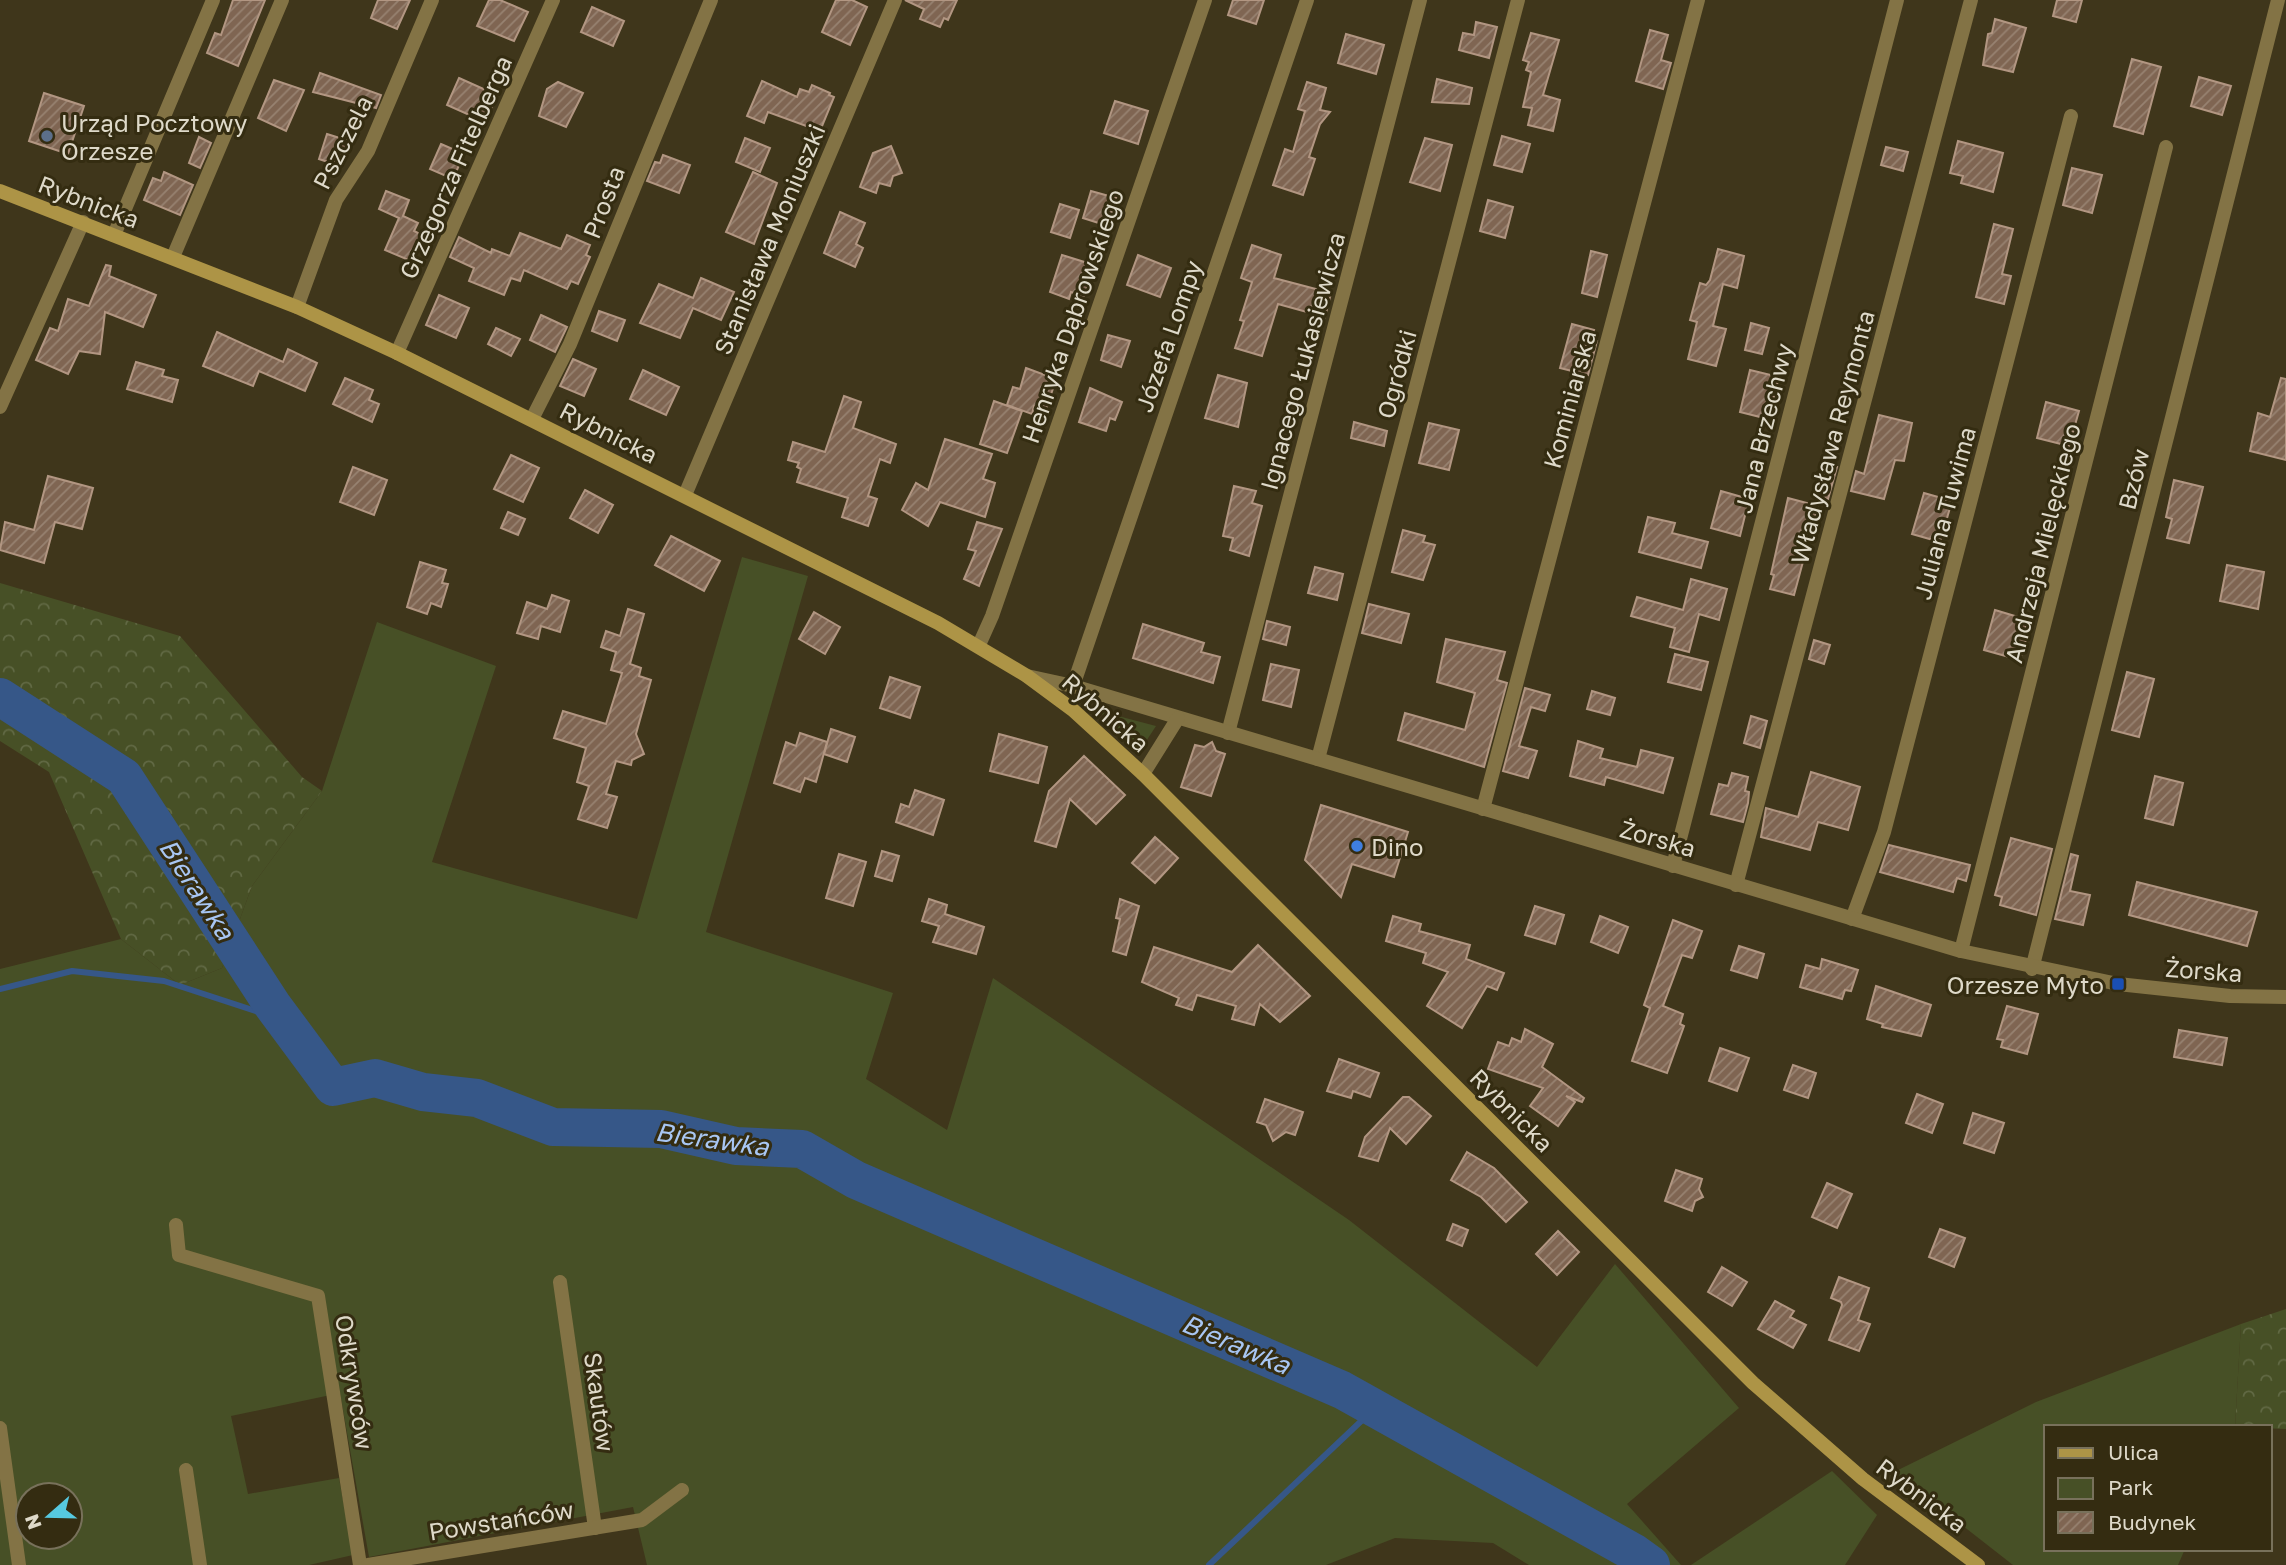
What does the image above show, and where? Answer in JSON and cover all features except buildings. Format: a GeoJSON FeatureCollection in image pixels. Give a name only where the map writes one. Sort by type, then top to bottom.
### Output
{"type":"FeatureCollection","features":[{"type":"Feature","properties":{"kind":"main road","name":"Rybnicka"},"geometry":{"type":"LineString","coordinates":[[0,191],[297,307],[397,353],[685,495],[979,645],[1027,676],[1073,710],[1143,774],[1753,1383],[1863,1479],[1978,1565]]}},
{"type":"Feature","properties":{"kind":"street"},"geometry":{"type":"LineString","coordinates":[[114,235],[213,0]]}},
{"type":"Feature","properties":{"kind":"street"},"geometry":{"type":"LineString","coordinates":[[173,257],[282,0]]}},
{"type":"Feature","properties":{"kind":"street","name":"Pszczela"},"geometry":{"type":"LineString","coordinates":[[297,307],[337,200],[368,151],[432,0]]}},
{"type":"Feature","properties":{"kind":"street","name":"Grzegorza Fitelberga"},"geometry":{"type":"LineString","coordinates":[[397,353],[553,0]]}},
{"type":"Feature","properties":{"kind":"street","name":"Prosta"},"geometry":{"type":"LineString","coordinates":[[532,419],[570,344],[711,0]]}},
{"type":"Feature","properties":{"kind":"street","name":"Stanisława Moniuszki"},"geometry":{"type":"LineString","coordinates":[[685,495],[895,0]]}},
{"type":"Feature","properties":{"kind":"street","name":"Henryka Dąbrowskiego"},"geometry":{"type":"LineString","coordinates":[[979,645],[992,617],[1205,0]]}},
{"type":"Feature","properties":{"kind":"street","name":"Józefa Lompy"},"geometry":{"type":"LineString","coordinates":[[1073,686],[1307,0]]}},
{"type":"Feature","properties":{"kind":"street","name":"Ignacego Łukasiewicza"},"geometry":{"type":"LineString","coordinates":[[1228,733],[1420,0]]}},
{"type":"Feature","properties":{"kind":"street","name":"Ogródki"},"geometry":{"type":"LineString","coordinates":[[1318,760],[1518,0]]}},
{"type":"Feature","properties":{"kind":"street","name":"Kominiarska"},"geometry":{"type":"LineString","coordinates":[[1483,809],[1698,0]]}},
{"type":"Feature","properties":{"kind":"street","name":"Jana Brzechwy"},"geometry":{"type":"LineString","coordinates":[[1673,866],[1897,0]]}},
{"type":"Feature","properties":{"kind":"street","name":"Władysława Reymonta"},"geometry":{"type":"LineString","coordinates":[[1736,885],[1971,0]]}},
{"type":"Feature","properties":{"kind":"street","name":"Bzów"},"geometry":{"type":"LineString","coordinates":[[2032,969],[2278,0]]}},
{"type":"Feature","properties":{"kind":"street","name":"Juliana Tuwima"},"geometry":{"type":"LineString","coordinates":[[1852,919],[1884,832],[2071,116]]}},
{"type":"Feature","properties":{"kind":"street","name":"Andrzeja Mielęckiego"},"geometry":{"type":"LineString","coordinates":[[1961,951],[2166,147]]}},
{"type":"Feature","properties":{"kind":"street"},"geometry":{"type":"LineString","coordinates":[[0,407],[83,222]]}},
{"type":"Feature","properties":{"kind":"street","name":"Żorska"},"geometry":{"type":"LineString","coordinates":[[1027,676],[1073,686],[1961,951],[2032,969],[2167,991],[2286,997]]}},
{"type":"Feature","properties":{"kind":"street"},"geometry":{"type":"LineString","coordinates":[[1143,774],[1178,718]]}},
{"type":"Feature","properties":{"kind":"street","name":"Odkrywców"},"geometry":{"type":"LineString","coordinates":[[176,1225],[180,1255],[318,1296],[360,1565]]}},
{"type":"Feature","properties":{"kind":"street","name":"Skautów"},"geometry":{"type":"LineString","coordinates":[[560,1282],[595,1528]]}},
{"type":"Feature","properties":{"kind":"street"},"geometry":{"type":"LineString","coordinates":[[0,1427],[19,1565]]}},
{"type":"Feature","properties":{"kind":"street"},"geometry":{"type":"LineString","coordinates":[[186,1470],[200,1565]]}},
{"type":"Feature","properties":{"kind":"street","name":"Powstańców"},"geometry":{"type":"LineString","coordinates":[[368,1565],[642,1520],[682,1490]]}},
{"type":"Feature","properties":{"kind":"green space"},"geometry":{"type":"Polygon","coordinates":[[[742,557],[808,576],[706,932],[893,993],[866,1079],[947,1130],[993,978],[1349,1220],[1537,1367],[1615,1264],[1739,1408],[1627,1504],[1681,1565],[1529,1565],[1493,1543],[1395,1538],[1326,1565],[647,1565],[633,1507],[369,1557],[340,1393],[231,1416],[248,1494],[339,1478],[353,1555],[309,1565],[0,1565],[0,969],[121,939],[180,985],[222,968],[252,886],[322,791],[377,622],[496,666],[432,862],[637,919],[742,557]]]}},
{"type":"Feature","properties":{"kind":"green space"},"geometry":{"type":"Polygon","coordinates":[[[0,583],[180,636],[302,777],[322,791],[252,886],[222,968],[180,985],[121,939],[49,772],[0,741],[0,583]]]}},
{"type":"Feature","properties":{"kind":"green space"},"geometry":{"type":"Polygon","coordinates":[[[1099,711],[1156,726],[1139,752],[1099,711]]]}},
{"type":"Feature","properties":{"kind":"green space"},"geometry":{"type":"Polygon","coordinates":[[[2286,1309],[2286,1429],[2272,1428],[2272,1425],[2235,1425],[2241,1324],[2286,1309]]]}},
{"type":"Feature","properties":{"kind":"green space"},"geometry":{"type":"Polygon","coordinates":[[[2241,1324],[2235,1425],[2044,1425],[2044,1551],[2184,1551],[2178,1565],[2013,1565],[1894,1472],[2036,1402],[2241,1324]]]}},
{"type":"Feature","properties":{"kind":"green space"},"geometry":{"type":"Polygon","coordinates":[[[1832,1471],[1877,1515],[1845,1565],[1691,1565],[1832,1471]]]}},
{"type":"Feature","properties":{"kind":"waterway","name":"Bierawka"},"geometry":{"type":"LineString","coordinates":[[0,697],[124,777],[273,1006],[333,1087],[375,1078],[423,1092],[477,1098],[553,1127],[661,1129],[736,1146],[802,1149],[856,1180],[1342,1390],[1633,1552],[1651,1565]]}},
{"type":"Feature","properties":{"kind":"waterway"},"geometry":{"type":"LineString","coordinates":[[0,989],[72,971],[164,981],[283,1020]]}},
{"type":"Feature","properties":{"kind":"waterway"},"geometry":{"type":"LineString","coordinates":[[1209,1565],[1375,1408]]}},
{"type":"Feature","properties":{"kind":"place","name":"Urząd Pocztowy Orzesze"},"geometry":{"type":"Point","coordinates":[47,136]}},
{"type":"Feature","properties":{"kind":"place","name":"Dino"},"geometry":{"type":"Point","coordinates":[1357,846]}},
{"type":"Feature","properties":{"kind":"place","name":"Orzesze Myto"},"geometry":{"type":"Point","coordinates":[2118,984]}}]}
